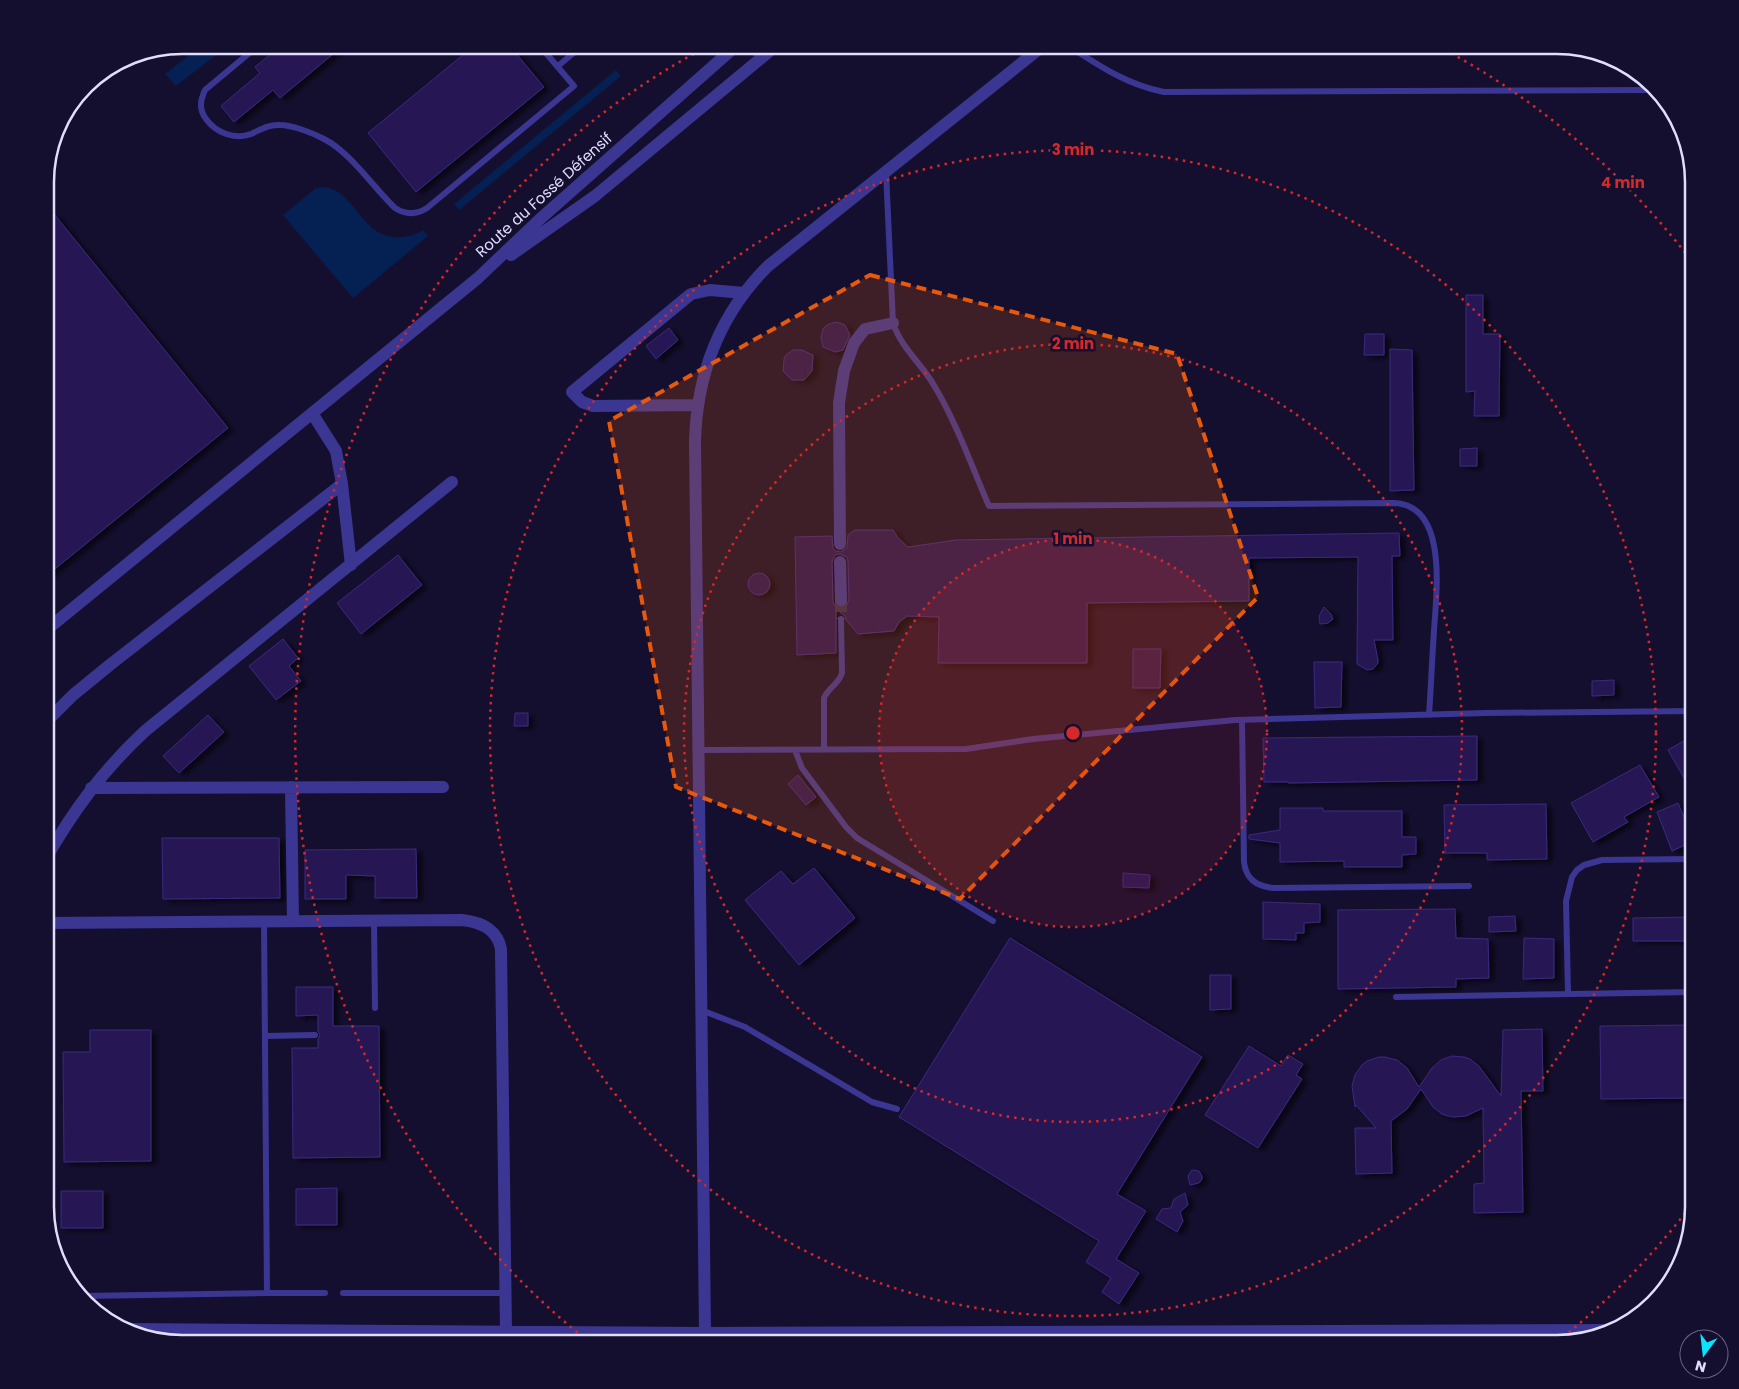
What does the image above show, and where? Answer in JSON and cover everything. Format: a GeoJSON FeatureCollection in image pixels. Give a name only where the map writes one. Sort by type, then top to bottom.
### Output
{"type":"FeatureCollection","features":[{"type":"Feature","properties":{"kind":"street","name":"Route du Fossé Défensif"},"geometry":{"type":"LineString","coordinates":[[478,278],[540,219],[728,54]]}},
{"type":"Feature","properties":{"kind":"street","name":"Route du Fossé Défensif"},"geometry":{"type":"LineString","coordinates":[[478,278],[595,196],[767,54]]}},
{"type":"Feature","properties":{"kind":"street"},"geometry":{"type":"LineString","coordinates":[[705,1333],[695,451],[697,404],[704,372],[714,343],[729,316],[744,292],[760,273],[775,259],[1033,54]]}},
{"type":"Feature","properties":{"kind":"street"},"geometry":{"type":"LineString","coordinates":[[54,624],[478,278]]}},
{"type":"Feature","properties":{"kind":"street"},"geometry":{"type":"LineString","coordinates":[[697,404],[593,406],[582,402],[572,392],[691,294],[710,290],[744,292]]}},
{"type":"Feature","properties":{"kind":"street"},"geometry":{"type":"LineString","coordinates":[[840,544],[839,403],[844,371],[854,343],[865,330],[893,323]]}},
{"type":"Feature","properties":{"kind":"street"},"geometry":{"type":"LineString","coordinates":[[312,413],[336,451],[342,484],[350,565]]}},
{"type":"Feature","properties":{"kind":"street"},"geometry":{"type":"LineString","coordinates":[[54,845],[91,788],[145,731],[452,482]]}},
{"type":"Feature","properties":{"kind":"street"},"geometry":{"type":"LineString","coordinates":[[54,714],[110,664],[342,484]]}},
{"type":"Feature","properties":{"kind":"street"},"geometry":{"type":"LineString","coordinates":[[840,562],[841,600]]}},
{"type":"Feature","properties":{"kind":"street"},"geometry":{"type":"LineString","coordinates":[[291,787],[293,920]]}},
{"type":"Feature","properties":{"kind":"street"},"geometry":{"type":"LineString","coordinates":[[91,788],[443,787]]}},
{"type":"Feature","properties":{"kind":"street"},"geometry":{"type":"LineString","coordinates":[[54,923],[293,920],[469,921],[490,929],[500,942],[502,958],[506,1332]]}},
{"type":"Feature","properties":{"kind":"street"},"geometry":{"type":"LineString","coordinates":[[146,1330],[366,1335]]}},
{"type":"Feature","properties":{"kind":"street"},"geometry":{"type":"LineString","coordinates":[[496,1335],[506,1332],[1591,1330]]}},
{"type":"Feature","properties":{"kind":"lane"},"geometry":{"type":"LineString","coordinates":[[248,54],[205,90],[201,101],[201,108],[207,120],[217,130],[231,136],[243,136],[267,127],[280,125],[321,137],[338,148],[395,208],[411,213],[421,212],[427,208],[574,86],[547,54]]}},
{"type":"Feature","properties":{"kind":"lane"},"geometry":{"type":"LineString","coordinates":[[558,66],[572,54]]}},
{"type":"Feature","properties":{"kind":"lane"},"geometry":{"type":"LineString","coordinates":[[757,54],[762,58]]}},
{"type":"Feature","properties":{"kind":"lane"},"geometry":{"type":"LineString","coordinates":[[1082,54],[1121,78],[1142,87],[1164,92],[1646,90]]}},
{"type":"Feature","properties":{"kind":"lane"},"geometry":{"type":"LineString","coordinates":[[886,171],[893,323],[898,336],[934,385],[946,406],[989,506],[1407,504],[1421,515],[1430,531],[1436,552],[1437,565],[1429,715]]}},
{"type":"Feature","properties":{"kind":"lane"},"geometry":{"type":"LineString","coordinates":[[824,750],[824,698],[842,673],[841,620]]}},
{"type":"Feature","properties":{"kind":"lane"},"geometry":{"type":"LineString","coordinates":[[698,750],[976,749],[1033,739],[1242,720],[1685,711]]}},
{"type":"Feature","properties":{"kind":"lane"},"geometry":{"type":"LineString","coordinates":[[1242,720],[1244,862],[1245,869],[1252,881],[1265,887],[1273,888],[1468,886]]}},
{"type":"Feature","properties":{"kind":"lane"},"geometry":{"type":"LineString","coordinates":[[795,750],[802,768],[846,827],[857,838],[993,921]]}},
{"type":"Feature","properties":{"kind":"lane"},"geometry":{"type":"LineString","coordinates":[[1568,994],[1566,901],[1572,877],[1577,870],[1584,865],[1602,860],[1685,859]]}},
{"type":"Feature","properties":{"kind":"lane"},"geometry":{"type":"LineString","coordinates":[[374,920],[375,1008]]}},
{"type":"Feature","properties":{"kind":"lane"},"geometry":{"type":"LineString","coordinates":[[264,921],[267,1293]]}},
{"type":"Feature","properties":{"kind":"lane"},"geometry":{"type":"LineString","coordinates":[[1396,997],[1685,992]]}},
{"type":"Feature","properties":{"kind":"lane"},"geometry":{"type":"LineString","coordinates":[[701,1010],[745,1027],[877,1105],[897,1110]]}},
{"type":"Feature","properties":{"kind":"lane"},"geometry":{"type":"LineString","coordinates":[[265,1036],[314,1035]]}},
{"type":"Feature","properties":{"kind":"lane"},"geometry":{"type":"LineString","coordinates":[[89,1296],[325,1293]]}},
{"type":"Feature","properties":{"kind":"lane"},"geometry":{"type":"LineString","coordinates":[[343,1293],[505,1293]]}},
{"type":"Feature","properties":{"kind":"highlighted area"},"geometry":{"type":"Polygon","coordinates":[[[870,275],[1177,354],[1258,597],[960,899],[676,787],[609,421],[870,275]]]}},
{"type":"Feature","properties":{"kind":"water"},"geometry":{"type":"Polygon","coordinates":[[[191,54],[217,54],[176,86],[165,74],[191,54]]]}},
{"type":"Feature","properties":{"kind":"water"},"geometry":{"type":"Polygon","coordinates":[[[616,70],[621,76],[459,210],[454,204],[616,70]]]}},
{"type":"Feature","properties":{"kind":"water"},"geometry":{"type":"Polygon","coordinates":[[[322,187],[333,189],[342,195],[372,228],[382,234],[401,237],[423,230],[428,236],[353,298],[283,215],[315,189],[322,187]]]}},
{"type":"Feature","properties":{"kind":"building"},"geometry":{"type":"Polygon","coordinates":[[[271,54],[333,54],[280,98],[273,90],[234,122],[221,106],[260,73],[255,67],[271,54]]]}},
{"type":"Feature","properties":{"kind":"building"},"geometry":{"type":"Polygon","coordinates":[[[464,54],[516,54],[544,87],[416,192],[368,133],[464,54]]]}},
{"type":"Feature","properties":{"kind":"building"},"geometry":{"type":"Polygon","coordinates":[[[54,214],[228,428],[54,570],[54,214]]]}},
{"type":"Feature","properties":{"kind":"building"},"geometry":{"type":"Polygon","coordinates":[[[1466,295],[1483,295],[1483,334],[1500,334],[1499,416],[1474,416],[1475,391],[1466,392],[1466,295]]]}},
{"type":"Feature","properties":{"kind":"building"},"geometry":{"type":"Polygon","coordinates":[[[837,322],[845,325],[850,335],[843,350],[835,352],[823,347],[821,338],[823,329],[826,326],[837,322]]]}},
{"type":"Feature","properties":{"kind":"building"},"geometry":{"type":"Polygon","coordinates":[[[669,328],[678,340],[656,359],[646,346],[669,328]]]}},
{"type":"Feature","properties":{"kind":"building"},"geometry":{"type":"Polygon","coordinates":[[[1365,334],[1384,334],[1384,355],[1364,355],[1365,334]]]}},
{"type":"Feature","properties":{"kind":"building"},"geometry":{"type":"Polygon","coordinates":[[[1390,349],[1412,350],[1414,490],[1390,491],[1390,349]]]}},
{"type":"Feature","properties":{"kind":"building"},"geometry":{"type":"Polygon","coordinates":[[[793,350],[802,350],[813,355],[812,371],[804,380],[792,380],[783,371],[784,359],[793,350]]]}},
{"type":"Feature","properties":{"kind":"building"},"geometry":{"type":"Polygon","coordinates":[[[1477,448],[1477,466],[1460,466],[1460,449],[1477,448]]]}},
{"type":"Feature","properties":{"kind":"building"},"geometry":{"type":"Polygon","coordinates":[[[855,530],[893,530],[898,538],[908,547],[956,540],[1399,533],[1400,556],[1392,556],[1393,640],[1374,640],[1378,663],[1373,669],[1367,670],[1357,664],[1358,557],[1249,558],[1249,601],[1087,603],[1087,663],[938,663],[939,617],[907,616],[899,622],[894,631],[858,634],[846,620],[845,616],[836,609],[836,653],[797,655],[795,537],[832,536],[833,548],[841,552],[847,548],[848,535],[855,530]],[[840,554],[835,555],[832,562],[833,601],[834,605],[841,608],[846,607],[849,600],[847,557],[840,554]]]}},
{"type":"Feature","properties":{"kind":"building"},"geometry":{"type":"Polygon","coordinates":[[[398,555],[422,585],[361,634],[337,603],[398,555]]]}},
{"type":"Feature","properties":{"kind":"building"},"geometry":{"type":"Polygon","coordinates":[[[759,573],[767,576],[770,584],[767,592],[759,595],[751,592],[748,584],[751,576],[759,573]]]}},
{"type":"Feature","properties":{"kind":"building"},"geometry":{"type":"Polygon","coordinates":[[[1324,607],[1333,619],[1328,623],[1320,624],[1319,616],[1324,607]]]}},
{"type":"Feature","properties":{"kind":"building"},"geometry":{"type":"Polygon","coordinates":[[[283,639],[298,658],[289,666],[301,681],[276,700],[249,666],[283,639]]]}},
{"type":"Feature","properties":{"kind":"building"},"geometry":{"type":"Polygon","coordinates":[[[1133,649],[1161,649],[1160,688],[1133,688],[1133,649]]]}},
{"type":"Feature","properties":{"kind":"building"},"geometry":{"type":"Polygon","coordinates":[[[1314,662],[1342,662],[1341,707],[1315,708],[1314,662]]]}},
{"type":"Feature","properties":{"kind":"building"},"geometry":{"type":"Polygon","coordinates":[[[1614,680],[1614,695],[1592,696],[1592,681],[1614,680]]]}},
{"type":"Feature","properties":{"kind":"building"},"geometry":{"type":"Polygon","coordinates":[[[515,713],[528,713],[528,726],[514,726],[515,713]]]}},
{"type":"Feature","properties":{"kind":"building"},"geometry":{"type":"Polygon","coordinates":[[[208,715],[224,732],[179,773],[163,756],[208,715]]]}},
{"type":"Feature","properties":{"kind":"building"},"geometry":{"type":"Polygon","coordinates":[[[1477,736],[1477,780],[1264,782],[1263,738],[1477,736]]]}},
{"type":"Feature","properties":{"kind":"building"},"geometry":{"type":"Polygon","coordinates":[[[1685,740],[1684,778],[1668,750],[1685,740]]]}},
{"type":"Feature","properties":{"kind":"building"},"geometry":{"type":"Polygon","coordinates":[[[1640,765],[1659,797],[1624,817],[1628,822],[1593,842],[1571,803],[1640,765]]]}},
{"type":"Feature","properties":{"kind":"building"},"geometry":{"type":"Polygon","coordinates":[[[798,775],[816,797],[806,805],[788,784],[798,775]]]}},
{"type":"Feature","properties":{"kind":"building"},"geometry":{"type":"Polygon","coordinates":[[[1678,803],[1685,820],[1685,845],[1672,851],[1657,812],[1678,803]]]}},
{"type":"Feature","properties":{"kind":"building"},"geometry":{"type":"Polygon","coordinates":[[[1546,804],[1547,859],[1487,860],[1487,853],[1445,853],[1444,805],[1546,804]]]}},
{"type":"Feature","properties":{"kind":"building"},"geometry":{"type":"Polygon","coordinates":[[[1280,808],[1323,808],[1323,811],[1402,811],[1402,837],[1416,837],[1416,854],[1402,855],[1402,867],[1344,867],[1344,861],[1280,862],[1280,843],[1249,839],[1249,835],[1280,830],[1280,808]]]}},
{"type":"Feature","properties":{"kind":"building"},"geometry":{"type":"Polygon","coordinates":[[[162,838],[279,838],[280,898],[163,899],[162,838]]]}},
{"type":"Feature","properties":{"kind":"building"},"geometry":{"type":"Polygon","coordinates":[[[416,849],[417,898],[375,898],[375,876],[346,875],[346,899],[305,899],[305,850],[416,849]]]}},
{"type":"Feature","properties":{"kind":"building"},"geometry":{"type":"Polygon","coordinates":[[[814,868],[855,918],[799,965],[745,900],[781,871],[793,884],[814,868]]]}},
{"type":"Feature","properties":{"kind":"building"},"geometry":{"type":"Polygon","coordinates":[[[1123,873],[1150,875],[1149,888],[1123,887],[1123,873]]]}},
{"type":"Feature","properties":{"kind":"building"},"geometry":{"type":"Polygon","coordinates":[[[1263,902],[1320,904],[1320,922],[1304,923],[1304,933],[1296,933],[1296,940],[1263,939],[1263,902]]]}},
{"type":"Feature","properties":{"kind":"building"},"geometry":{"type":"Polygon","coordinates":[[[1455,909],[1456,938],[1488,939],[1489,978],[1456,979],[1456,987],[1338,989],[1338,910],[1455,909]]]}},
{"type":"Feature","properties":{"kind":"building"},"geometry":{"type":"Polygon","coordinates":[[[1515,916],[1516,931],[1489,932],[1489,917],[1515,916]]]}},
{"type":"Feature","properties":{"kind":"building"},"geometry":{"type":"Polygon","coordinates":[[[1685,917],[1685,941],[1633,941],[1633,918],[1685,917]]]}},
{"type":"Feature","properties":{"kind":"building"},"geometry":{"type":"Polygon","coordinates":[[[1010,938],[1202,1057],[1117,1194],[1146,1211],[1116,1259],[1139,1273],[1119,1304],[1102,1292],[1111,1278],[1086,1262],[1099,1241],[899,1117],[1010,938]]]}},
{"type":"Feature","properties":{"kind":"building"},"geometry":{"type":"Polygon","coordinates":[[[1524,938],[1554,939],[1554,978],[1523,979],[1524,938]]]}},
{"type":"Feature","properties":{"kind":"building"},"geometry":{"type":"Polygon","coordinates":[[[1210,975],[1231,975],[1231,1009],[1210,1010],[1210,975]]]}},
{"type":"Feature","properties":{"kind":"building"},"geometry":{"type":"Polygon","coordinates":[[[296,987],[333,987],[333,1026],[379,1026],[380,1157],[293,1158],[292,1048],[318,1048],[320,1035],[318,1031],[318,1015],[296,1016],[296,987]]]}},
{"type":"Feature","properties":{"kind":"building"},"geometry":{"type":"Polygon","coordinates":[[[1685,1025],[1685,1098],[1601,1099],[1600,1026],[1685,1025]]]}},
{"type":"Feature","properties":{"kind":"building"},"geometry":{"type":"Polygon","coordinates":[[[1542,1029],[1543,1091],[1521,1091],[1523,1212],[1474,1213],[1474,1184],[1484,1183],[1483,1108],[1466,1116],[1448,1116],[1433,1107],[1421,1089],[1407,1109],[1391,1121],[1392,1173],[1356,1174],[1355,1128],[1376,1128],[1356,1105],[1355,1107],[1352,1086],[1355,1075],[1367,1061],[1379,1057],[1397,1060],[1407,1068],[1419,1087],[1432,1068],[1441,1060],[1452,1056],[1464,1057],[1479,1066],[1501,1096],[1503,1030],[1542,1029]]]}},
{"type":"Feature","properties":{"kind":"building"},"geometry":{"type":"Polygon","coordinates":[[[90,1030],[151,1030],[151,1161],[64,1162],[63,1052],[90,1052],[90,1030]]]}},
{"type":"Feature","properties":{"kind":"building"},"geometry":{"type":"Polygon","coordinates":[[[1249,1046],[1281,1066],[1288,1055],[1303,1064],[1296,1075],[1302,1079],[1258,1148],[1205,1115],[1249,1046]]]}},
{"type":"Feature","properties":{"kind":"building"},"geometry":{"type":"Polygon","coordinates":[[[1192,1170],[1199,1171],[1202,1179],[1199,1183],[1190,1185],[1188,1176],[1192,1170]]]}},
{"type":"Feature","properties":{"kind":"building"},"geometry":{"type":"Polygon","coordinates":[[[337,1188],[337,1225],[296,1225],[296,1189],[337,1188]]]}},
{"type":"Feature","properties":{"kind":"building"},"geometry":{"type":"Polygon","coordinates":[[[61,1191],[103,1191],[103,1228],[61,1228],[61,1191]]]}},
{"type":"Feature","properties":{"kind":"building"},"geometry":{"type":"Polygon","coordinates":[[[1185,1193],[1188,1205],[1180,1212],[1183,1221],[1177,1232],[1156,1219],[1162,1209],[1171,1208],[1174,1199],[1185,1193]]]}},
{"type":"Feature","properties":{"kind":"tunnel"},"geometry":{"type":"LineString","coordinates":[[841,600],[841,619]]}}]}
